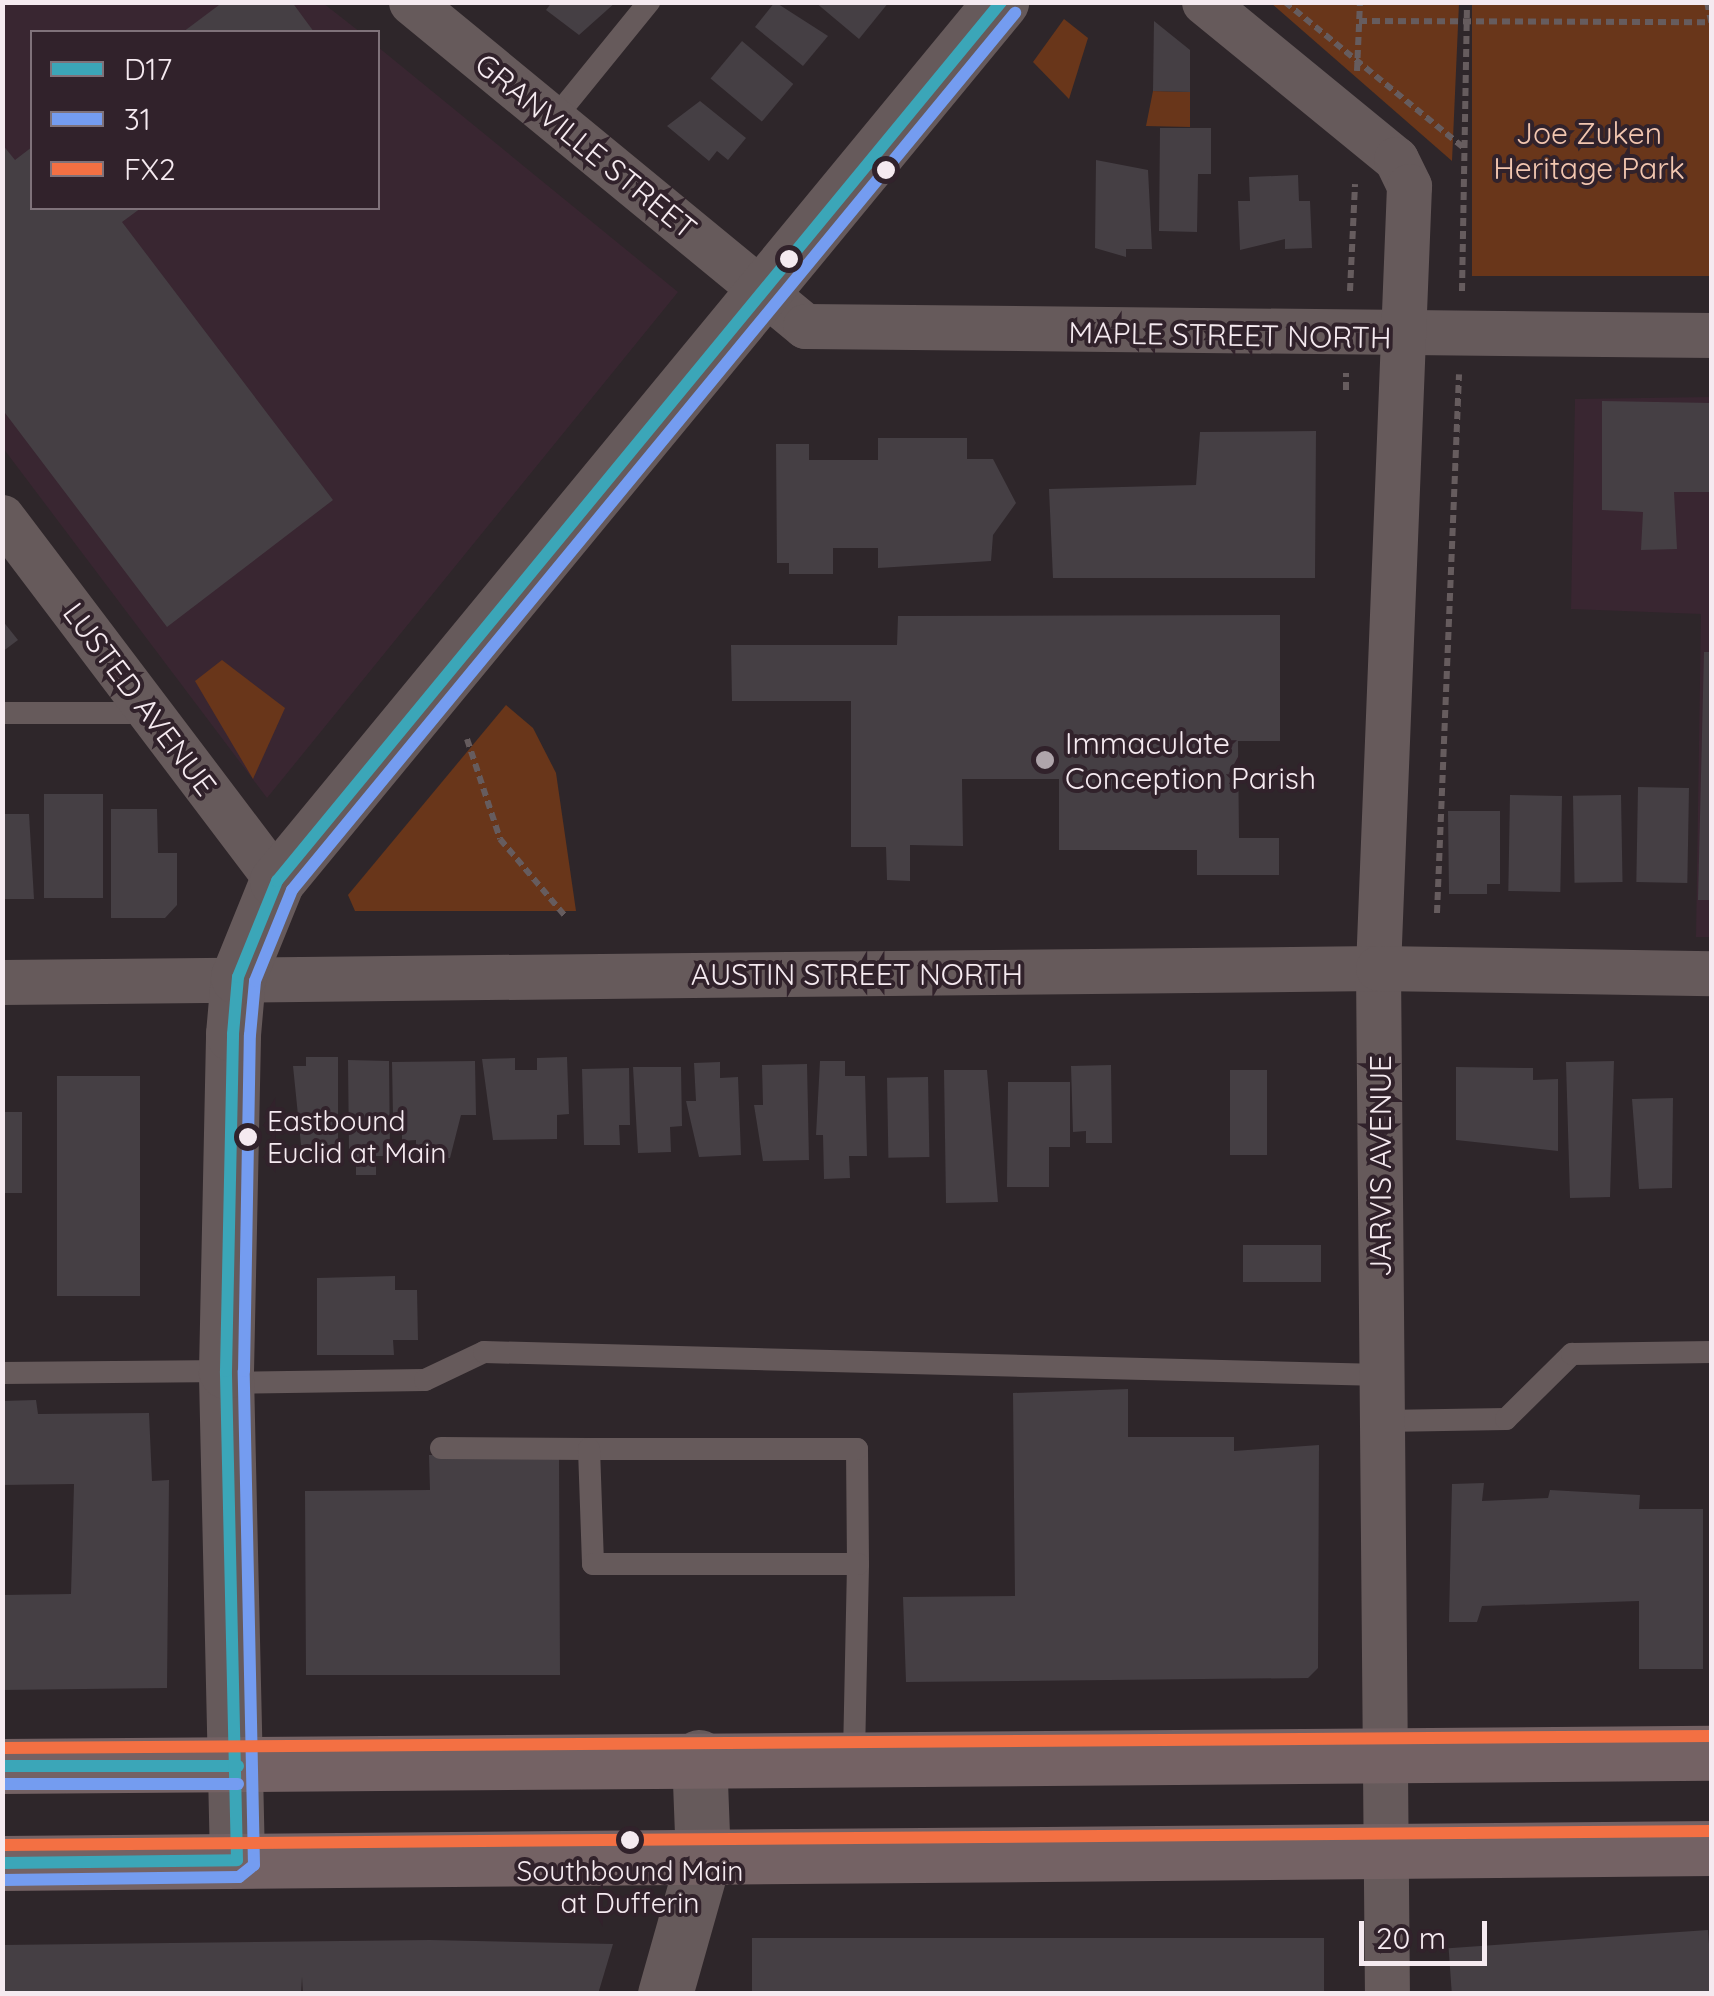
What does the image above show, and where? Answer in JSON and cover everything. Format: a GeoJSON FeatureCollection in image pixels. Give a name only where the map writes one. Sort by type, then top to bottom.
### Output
{"type":"FeatureCollection","features":[{"type":"Feature","properties":{"kind":"main road"},"geometry":{"type":"LineString","coordinates":[[2,1766],[238,1766],[698,1757],[1712,1753]]}},
{"type":"Feature","properties":{"kind":"main road"},"geometry":{"type":"LineString","coordinates":[[2,1863],[703,1860],[1712,1848]]}},
{"type":"Feature","properties":{"kind":"street","name":"GRANVILLE STREET"},"geometry":{"type":"LineString","coordinates":[[411,2],[759,292]]}},
{"type":"Feature","properties":{"kind":"street"},"geometry":{"type":"LineString","coordinates":[[238,1860],[227,1377],[238,977],[277,881],[1001,2]]}},
{"type":"Feature","properties":{"kind":"street","name":"JARVIS AVENUE"},"geometry":{"type":"LineString","coordinates":[[1204,2],[1396,159],[1410,186],[1378,968],[1382,1375],[1378,1754],[1387,1994]]}},
{"type":"Feature","properties":{"kind":"street","name":"MAPLE STREET NORTH"},"geometry":{"type":"LineString","coordinates":[[759,292],[805,326],[1461,339],[1712,335]]}},
{"type":"Feature","properties":{"kind":"street","name":"LUSTED AVENUE"},"geometry":{"type":"LineString","coordinates":[[2,517],[277,881]]}},
{"type":"Feature","properties":{"kind":"street","name":"AUSTIN STREET NORTH"},"geometry":{"type":"LineString","coordinates":[[2,982],[1378,968],[1712,974]]}},
{"type":"Feature","properties":{"kind":"street"},"geometry":{"type":"LineString","coordinates":[[665,1994],[703,1860],[698,1757]]}},
{"type":"Feature","properties":{"kind":"lane"},"geometry":{"type":"LineString","coordinates":[[554,119],[649,2]]}},
{"type":"Feature","properties":{"kind":"lane"},"geometry":{"type":"LineString","coordinates":[[2,713],[150,714]]}},
{"type":"Feature","properties":{"kind":"lane"},"geometry":{"type":"LineString","coordinates":[[2,1373],[424,1380],[484,1352],[1382,1375]]}},
{"type":"Feature","properties":{"kind":"lane"},"geometry":{"type":"LineString","coordinates":[[1382,1421],[1506,1420],[1572,1354],[1712,1352]]}},
{"type":"Feature","properties":{"kind":"lane"},"geometry":{"type":"LineString","coordinates":[[441,1448],[857,1449],[854,1756]]}},
{"type":"Feature","properties":{"kind":"lane"},"geometry":{"type":"LineString","coordinates":[[589,1450],[593,1564],[858,1564]]}},
{"type":"Feature","properties":{"kind":"path"},"geometry":{"type":"LineString","coordinates":[[1286,2],[1464,148]]}},
{"type":"Feature","properties":{"kind":"path"},"geometry":{"type":"LineString","coordinates":[[1360,2],[1360,20],[1709,24],[1706,2]]}},
{"type":"Feature","properties":{"kind":"path"},"geometry":{"type":"LineString","coordinates":[[1437,913],[1461,339],[1468,2]]}},
{"type":"Feature","properties":{"kind":"path"},"geometry":{"type":"LineString","coordinates":[[1346,390],[1358,128]]}},
{"type":"Feature","properties":{"kind":"path"},"geometry":{"type":"LineString","coordinates":[[468,739],[500,839],[566,917]]}},
{"type":"Feature","properties":{"kind":"shaded area"},"geometry":{"type":"Polygon","coordinates":[[[3,3],[323,3],[357,30],[30,30],[30,210],[380,210],[380,49],[678,292],[267,798],[3,448],[3,3]]]}},
{"type":"Feature","properties":{"kind":"shaded area"},"geometry":{"type":"Polygon","coordinates":[[[1711,397],[1711,937],[1696,937],[1701,614],[1571,609],[1575,399],[1711,397]]]}},
{"type":"Feature","properties":{"kind":"green space"},"geometry":{"type":"Polygon","coordinates":[[[1271,3],[1459,3],[1452,161],[1271,3]]]}},
{"type":"Feature","properties":{"kind":"green space","name":"Joe Zuken Heritage Park"},"geometry":{"type":"Polygon","coordinates":[[[1472,3],[1711,3],[1711,276],[1472,276],[1472,3]]]}},
{"type":"Feature","properties":{"kind":"green space"},"geometry":{"type":"Polygon","coordinates":[[[1064,19],[1088,38],[1069,99],[1033,62],[1064,19]]]}},
{"type":"Feature","properties":{"kind":"green space"},"geometry":{"type":"Polygon","coordinates":[[[1153,91],[1190,92],[1190,127],[1146,126],[1153,91]]]}},
{"type":"Feature","properties":{"kind":"green space"},"geometry":{"type":"Polygon","coordinates":[[[222,660],[285,708],[253,779],[195,681],[222,660]]]}},
{"type":"Feature","properties":{"kind":"green space"},"geometry":{"type":"Polygon","coordinates":[[[506,705],[533,728],[556,773],[576,911],[355,911],[348,895],[506,705]]]}},
{"type":"Feature","properties":{"kind":"building"},"geometry":{"type":"Polygon","coordinates":[[[223,2],[292,2],[313,30],[186,30],[223,2]]]}},
{"type":"Feature","properties":{"kind":"building"},"geometry":{"type":"Polygon","coordinates":[[[552,2],[616,2],[579,35],[546,10],[552,2]]]}},
{"type":"Feature","properties":{"kind":"building"},"geometry":{"type":"Polygon","coordinates":[[[775,2],[828,36],[803,66],[755,27],[775,2]]]}},
{"type":"Feature","properties":{"kind":"building"},"geometry":{"type":"Polygon","coordinates":[[[815,2],[889,2],[859,39],[815,2]]]}},
{"type":"Feature","properties":{"kind":"building"},"geometry":{"type":"Polygon","coordinates":[[[1154,21],[1190,50],[1190,92],[1153,91],[1154,21]]]}},
{"type":"Feature","properties":{"kind":"building"},"geometry":{"type":"Polygon","coordinates":[[[742,41],[793,84],[762,122],[711,79],[742,41]]]}},
{"type":"Feature","properties":{"kind":"building"},"geometry":{"type":"Polygon","coordinates":[[[700,101],[746,138],[728,160],[717,151],[709,161],[667,126],[700,101]]]}},
{"type":"Feature","properties":{"kind":"building"},"geometry":{"type":"Polygon","coordinates":[[[1160,128],[1211,128],[1211,174],[1198,174],[1197,232],[1159,231],[1160,128]]]}},
{"type":"Feature","properties":{"kind":"building"},"geometry":{"type":"Polygon","coordinates":[[[2,144],[15,160],[30,149],[30,210],[138,210],[122,222],[333,500],[167,627],[2,409],[2,144]]]}},
{"type":"Feature","properties":{"kind":"building"},"geometry":{"type":"Polygon","coordinates":[[[1096,160],[1148,170],[1152,249],[1126,249],[1126,257],[1095,248],[1096,160]]]}},
{"type":"Feature","properties":{"kind":"building"},"geometry":{"type":"Polygon","coordinates":[[[1298,175],[1299,201],[1310,201],[1312,248],[1285,249],[1285,239],[1240,250],[1238,201],[1250,201],[1249,177],[1298,175]]]}},
{"type":"Feature","properties":{"kind":"building"},"geometry":{"type":"Polygon","coordinates":[[[1602,401],[1712,403],[1709,492],[1674,492],[1677,549],[1641,550],[1643,512],[1602,510],[1602,401]]]}},
{"type":"Feature","properties":{"kind":"building"},"geometry":{"type":"Polygon","coordinates":[[[1316,431],[1315,578],[1053,578],[1049,489],[1196,485],[1200,432],[1316,431]]]}},
{"type":"Feature","properties":{"kind":"building"},"geometry":{"type":"Polygon","coordinates":[[[878,438],[967,438],[967,459],[993,459],[1016,503],[993,535],[991,561],[878,568],[878,548],[833,548],[833,574],[789,574],[789,563],[777,563],[776,444],[809,444],[809,460],[878,460],[878,438]]]}},
{"type":"Feature","properties":{"kind":"building","name":"Immaculate Conception Parish"},"geometry":{"type":"Polygon","coordinates":[[[1280,615],[1280,741],[1238,741],[1239,838],[1279,838],[1279,875],[1197,875],[1197,850],[1059,850],[1059,779],[962,779],[963,846],[910,845],[910,881],[887,880],[886,847],[851,847],[851,701],[732,701],[731,645],[897,645],[898,616],[1280,615]]]}},
{"type":"Feature","properties":{"kind":"building"},"geometry":{"type":"Polygon","coordinates":[[[2,620],[18,640],[2,652],[2,620]]]}},
{"type":"Feature","properties":{"kind":"building"},"geometry":{"type":"Polygon","coordinates":[[[1704,652],[1712,652],[1712,900],[1698,900],[1704,652]]]}},
{"type":"Feature","properties":{"kind":"building"},"geometry":{"type":"Polygon","coordinates":[[[1638,787],[1689,788],[1687,883],[1636,882],[1638,787]]]}},
{"type":"Feature","properties":{"kind":"building"},"geometry":{"type":"Polygon","coordinates":[[[44,794],[103,794],[103,898],[44,898],[44,794]]]}},
{"type":"Feature","properties":{"kind":"building"},"geometry":{"type":"Polygon","coordinates":[[[1510,795],[1562,796],[1560,892],[1508,891],[1510,795]]]}},
{"type":"Feature","properties":{"kind":"building"},"geometry":{"type":"Polygon","coordinates":[[[1621,795],[1623,882],[1575,883],[1573,796],[1621,795]]]}},
{"type":"Feature","properties":{"kind":"building"},"geometry":{"type":"Polygon","coordinates":[[[111,809],[157,809],[158,853],[177,853],[177,905],[165,918],[111,918],[111,809]]]}},
{"type":"Feature","properties":{"kind":"building"},"geometry":{"type":"Polygon","coordinates":[[[1448,811],[1500,811],[1500,884],[1487,884],[1487,894],[1449,894],[1448,811]]]}},
{"type":"Feature","properties":{"kind":"building"},"geometry":{"type":"Polygon","coordinates":[[[2,814],[29,814],[34,899],[2,899],[2,814]]]}},
{"type":"Feature","properties":{"kind":"building"},"geometry":{"type":"Polygon","coordinates":[[[306,1057],[338,1057],[338,1145],[301,1145],[293,1066],[306,1066],[306,1057]]]}},
{"type":"Feature","properties":{"kind":"building"},"geometry":{"type":"Polygon","coordinates":[[[567,1057],[569,1114],[557,1115],[557,1139],[493,1140],[482,1059],[515,1058],[515,1070],[537,1070],[537,1058],[567,1057]]]}},
{"type":"Feature","properties":{"kind":"building"},"geometry":{"type":"Polygon","coordinates":[[[348,1060],[389,1061],[390,1156],[376,1156],[376,1175],[356,1175],[356,1151],[349,1151],[348,1060]]]}},
{"type":"Feature","properties":{"kind":"building"},"geometry":{"type":"Polygon","coordinates":[[[475,1061],[476,1115],[461,1115],[450,1158],[416,1159],[416,1140],[402,1141],[402,1116],[393,1117],[392,1062],[475,1061]]]}},
{"type":"Feature","properties":{"kind":"building"},"geometry":{"type":"Polygon","coordinates":[[[820,1061],[845,1061],[845,1076],[865,1076],[867,1156],[849,1156],[850,1178],[824,1179],[823,1135],[816,1135],[820,1061]]]}},
{"type":"Feature","properties":{"kind":"building"},"geometry":{"type":"Polygon","coordinates":[[[1614,1061],[1610,1197],[1570,1198],[1566,1062],[1614,1061]]]}},
{"type":"Feature","properties":{"kind":"building"},"geometry":{"type":"Polygon","coordinates":[[[720,1062],[720,1078],[738,1077],[741,1155],[699,1157],[686,1101],[696,1101],[694,1063],[720,1062]]]}},
{"type":"Feature","properties":{"kind":"building"},"geometry":{"type":"Polygon","coordinates":[[[807,1064],[809,1160],[763,1161],[754,1105],[763,1105],[762,1065],[807,1064]]]}},
{"type":"Feature","properties":{"kind":"building"},"geometry":{"type":"Polygon","coordinates":[[[1111,1065],[1112,1143],[1086,1143],[1086,1131],[1073,1132],[1071,1066],[1111,1065]]]}},
{"type":"Feature","properties":{"kind":"building"},"geometry":{"type":"Polygon","coordinates":[[[633,1067],[681,1067],[682,1126],[670,1127],[671,1152],[638,1153],[633,1067]]]}},
{"type":"Feature","properties":{"kind":"building"},"geometry":{"type":"Polygon","coordinates":[[[1456,1067],[1533,1068],[1533,1080],[1558,1079],[1558,1151],[1456,1140],[1456,1067]]]}},
{"type":"Feature","properties":{"kind":"building"},"geometry":{"type":"Polygon","coordinates":[[[629,1068],[630,1125],[619,1125],[620,1145],[584,1145],[582,1069],[629,1068]]]}},
{"type":"Feature","properties":{"kind":"building"},"geometry":{"type":"Polygon","coordinates":[[[944,1070],[987,1070],[998,1202],[946,1203],[944,1070]]]}},
{"type":"Feature","properties":{"kind":"building"},"geometry":{"type":"Polygon","coordinates":[[[1230,1070],[1267,1070],[1267,1155],[1230,1155],[1230,1070]]]}},
{"type":"Feature","properties":{"kind":"building"},"geometry":{"type":"Polygon","coordinates":[[[57,1076],[140,1076],[140,1296],[57,1296],[57,1076]]]}},
{"type":"Feature","properties":{"kind":"building"},"geometry":{"type":"Polygon","coordinates":[[[928,1077],[929,1157],[888,1158],[887,1078],[928,1077]]]}},
{"type":"Feature","properties":{"kind":"building"},"geometry":{"type":"Polygon","coordinates":[[[1008,1082],[1070,1082],[1070,1147],[1049,1147],[1049,1187],[1007,1187],[1008,1082]]]}},
{"type":"Feature","properties":{"kind":"building"},"geometry":{"type":"Polygon","coordinates":[[[1673,1098],[1672,1188],[1639,1189],[1632,1099],[1673,1098]]]}},
{"type":"Feature","properties":{"kind":"building"},"geometry":{"type":"Polygon","coordinates":[[[2,1112],[22,1112],[22,1193],[2,1193],[2,1112]]]}},
{"type":"Feature","properties":{"kind":"building"},"geometry":{"type":"Polygon","coordinates":[[[1243,1245],[1321,1245],[1321,1282],[1243,1282],[1243,1245]]]}},
{"type":"Feature","properties":{"kind":"building"},"geometry":{"type":"Polygon","coordinates":[[[395,1276],[395,1290],[417,1290],[418,1340],[393,1340],[394,1355],[317,1355],[317,1278],[395,1276]]]}},
{"type":"Feature","properties":{"kind":"building"},"geometry":{"type":"Polygon","coordinates":[[[1128,1389],[1128,1437],[1234,1437],[1234,1451],[1319,1445],[1318,1668],[1308,1678],[906,1682],[903,1597],[1015,1596],[1013,1393],[1128,1389]]]}},
{"type":"Feature","properties":{"kind":"building"},"geometry":{"type":"Polygon","coordinates":[[[36,1400],[38,1414],[149,1413],[152,1481],[169,1480],[167,1688],[2,1690],[2,1595],[71,1594],[74,1484],[2,1485],[2,1401],[36,1400]]]}},
{"type":"Feature","properties":{"kind":"building"},"geometry":{"type":"Polygon","coordinates":[[[559,1454],[560,1675],[306,1675],[305,1491],[430,1490],[429,1455],[559,1454]]]}},
{"type":"Feature","properties":{"kind":"building"},"geometry":{"type":"Polygon","coordinates":[[[1484,1483],[1482,1501],[1548,1498],[1550,1490],[1640,1495],[1639,1509],[1703,1509],[1703,1669],[1639,1669],[1639,1601],[1482,1606],[1477,1622],[1449,1622],[1452,1484],[1484,1483]]]}},
{"type":"Feature","properties":{"kind":"building"},"geometry":{"type":"Polygon","coordinates":[[[1708,1930],[1712,1994],[1452,1994],[1449,1948],[1708,1930]]]}},
{"type":"Feature","properties":{"kind":"building"},"geometry":{"type":"Polygon","coordinates":[[[752,1938],[1324,1938],[1324,1994],[752,1994],[752,1938]]]}},
{"type":"Feature","properties":{"kind":"building"},"geometry":{"type":"Polygon","coordinates":[[[430,1940],[613,1944],[598,1994],[303,1994],[302,1977],[301,1994],[2,1994],[2,1945],[430,1940]]]}},
{"type":"Feature","properties":{"kind":"transit line","name":"D17"},"geometry":{"type":"LineString","coordinates":[[2,1863],[237,1860],[226,1371],[233,1034],[238,977],[277,881],[1001,2]]}},
{"type":"Feature","properties":{"kind":"transit line","name":"31"},"geometry":{"type":"LineString","coordinates":[[2,1880],[239,1877],[254,1865],[244,1371],[250,1035],[255,981],[292,890],[1015,13]]}},
{"type":"Feature","properties":{"kind":"transit line","name":"FX2"},"geometry":{"type":"LineString","coordinates":[[2,1748],[1712,1736]]}},
{"type":"Feature","properties":{"kind":"transit line","name":"D17"},"geometry":{"type":"LineString","coordinates":[[2,1766],[238,1766]]}},
{"type":"Feature","properties":{"kind":"transit line","name":"31"},"geometry":{"type":"LineString","coordinates":[[2,1784],[238,1784]]}},
{"type":"Feature","properties":{"kind":"transit line","name":"FX2"},"geometry":{"type":"LineString","coordinates":[[2,1845],[1712,1831]]}},
{"type":"Feature","properties":{"kind":"place","name":"Immaculate Conception Parish"},"geometry":{"type":"Point","coordinates":[1045,760]}},
{"type":"Feature","properties":{"kind":"place","name":"Eastbound Euclid at Main"},"geometry":{"type":"Point","coordinates":[248,1137]}},
{"type":"Feature","properties":{"kind":"place","name":"Southbound Main at Dufferin"},"geometry":{"type":"Point","coordinates":[630,1840]}}]}
